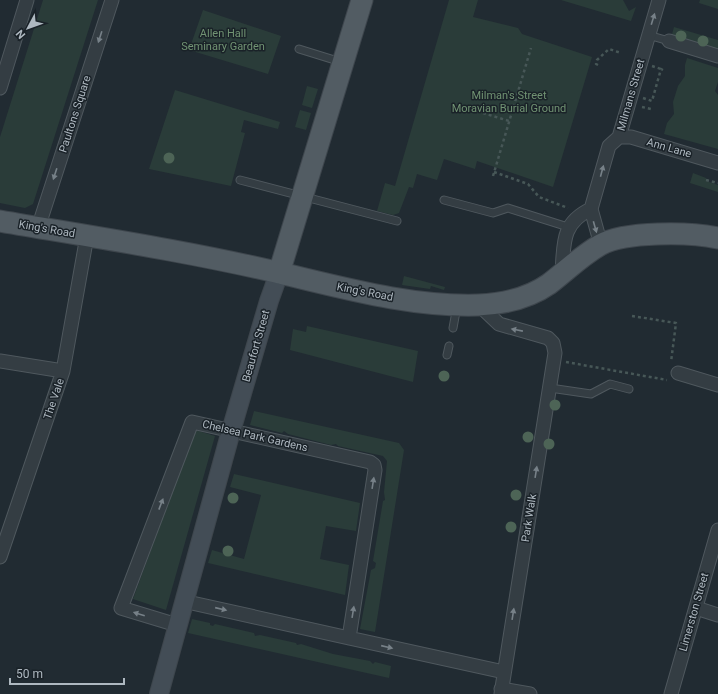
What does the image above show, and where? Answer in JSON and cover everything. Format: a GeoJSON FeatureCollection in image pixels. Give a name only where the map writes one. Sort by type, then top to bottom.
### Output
{"type":"FeatureCollection","features":[{"type":"Feature","properties":{"kind":"main road","name":"Beaufort Street"},"geometry":{"type":"LineString","coordinates":[[279,272],[362,0]]}},
{"type":"Feature","properties":{"kind":"main road","name":"King's Road"},"geometry":{"type":"LineString","coordinates":[[0,221],[279,272],[374,294],[457,304],[479,305],[520,298],[535,292],[601,245],[621,239],[654,235],[718,238]]}},
{"type":"Feature","properties":{"kind":"street"},"geometry":{"type":"LineString","coordinates":[[0,88],[27,0]]}},
{"type":"Feature","properties":{"kind":"street","name":"Paultons Square"},"geometry":{"type":"LineString","coordinates":[[38,228],[112,0]]}},
{"type":"Feature","properties":{"kind":"street","name":"Milmans Street"},"geometry":{"type":"LineString","coordinates":[[568,227],[586,211],[609,146],[619,137],[659,0]]}},
{"type":"Feature","properties":{"kind":"street"},"geometry":{"type":"LineString","coordinates":[[669,41],[718,56]]}},
{"type":"Feature","properties":{"kind":"street","name":"Ann Lane"},"geometry":{"type":"LineString","coordinates":[[619,137],[628,136],[718,163]]}},
{"type":"Feature","properties":{"kind":"street"},"geometry":{"type":"LineString","coordinates":[[586,211],[601,245]]}},
{"type":"Feature","properties":{"kind":"street"},"geometry":{"type":"LineString","coordinates":[[562,273],[568,227]]}},
{"type":"Feature","properties":{"kind":"street","name":"The Vale"},"geometry":{"type":"LineString","coordinates":[[0,557],[3,537],[64,372],[86,236]]}},
{"type":"Feature","properties":{"kind":"street","name":"Beaufort Street"},"geometry":{"type":"LineString","coordinates":[[159,694],[176,625],[230,431],[279,272]]}},
{"type":"Feature","properties":{"kind":"street","name":"Park Walk"},"geometry":{"type":"LineString","coordinates":[[479,305],[499,324],[511,329],[539,334],[548,338],[553,343],[554,360],[501,692]]}},
{"type":"Feature","properties":{"kind":"street"},"geometry":{"type":"LineString","coordinates":[[0,361],[64,372]]}},
{"type":"Feature","properties":{"kind":"street"},"geometry":{"type":"LineString","coordinates":[[678,373],[718,385]]}},
{"type":"Feature","properties":{"kind":"street","name":"Chelsea Park Gardens"},"geometry":{"type":"LineString","coordinates":[[176,625],[121,608],[192,422],[370,462],[374,465],[375,470],[349,638]]}},
{"type":"Feature","properties":{"kind":"street","name":"Limerston Street"},"geometry":{"type":"LineString","coordinates":[[671,694],[718,530]]}},
{"type":"Feature","properties":{"kind":"street"},"geometry":{"type":"LineString","coordinates":[[183,601],[504,672]]}},
{"type":"Feature","properties":{"kind":"street"},"geometry":{"type":"LineString","coordinates":[[696,608],[718,615]]}},
{"type":"Feature","properties":{"kind":"street"},"geometry":{"type":"LineString","coordinates":[[501,692],[530,694]]}},
{"type":"Feature","properties":{"kind":"lane"},"geometry":{"type":"LineString","coordinates":[[648,35],[669,41]]}},
{"type":"Feature","properties":{"kind":"lane"},"geometry":{"type":"LineString","coordinates":[[299,49],[343,63]]}},
{"type":"Feature","properties":{"kind":"lane"},"geometry":{"type":"LineString","coordinates":[[240,180],[397,221]]}},
{"type":"Feature","properties":{"kind":"lane"},"geometry":{"type":"LineString","coordinates":[[444,200],[492,213],[508,208],[568,227]]}},
{"type":"Feature","properties":{"kind":"lane"},"geometry":{"type":"LineString","coordinates":[[453,328],[457,304]]}},
{"type":"Feature","properties":{"kind":"lane"},"geometry":{"type":"LineString","coordinates":[[447,356],[449,346]]}},
{"type":"Feature","properties":{"kind":"lane"},"geometry":{"type":"LineString","coordinates":[[550,388],[590,394],[610,384],[629,388]]}},
{"type":"Feature","properties":{"kind":"path"},"geometry":{"type":"LineString","coordinates":[[493,176],[531,48]]}},
{"type":"Feature","properties":{"kind":"path"},"geometry":{"type":"LineString","coordinates":[[598,65],[596,64],[597,60],[609,49],[621,53]]}},
{"type":"Feature","properties":{"kind":"path"},"geometry":{"type":"LineString","coordinates":[[643,98],[652,101],[662,69],[656,68]]}},
{"type":"Feature","properties":{"kind":"path"},"geometry":{"type":"LineString","coordinates":[[460,106],[509,121]]}},
{"type":"Feature","properties":{"kind":"path"},"geometry":{"type":"LineString","coordinates":[[646,108],[651,110]]}},
{"type":"Feature","properties":{"kind":"path"},"geometry":{"type":"LineString","coordinates":[[494,172],[528,184],[539,197],[586,211]]}},
{"type":"Feature","properties":{"kind":"path"},"geometry":{"type":"LineString","coordinates":[[706,180],[718,183]]}},
{"type":"Feature","properties":{"kind":"path"},"geometry":{"type":"LineString","coordinates":[[632,316],[676,324],[673,343]]}},
{"type":"Feature","properties":{"kind":"path"},"geometry":{"type":"LineString","coordinates":[[554,360],[667,380],[678,373]]}},
{"type":"Feature","properties":{"kind":"green space"},"geometry":{"type":"Polygon","coordinates":[[[43,0],[98,0],[33,204],[25,208],[0,203],[0,137],[43,0]]]}},
{"type":"Feature","properties":{"kind":"green space","name":"Milman's Street Moravian Burial Ground"},"geometry":{"type":"Polygon","coordinates":[[[449,0],[478,0],[473,17],[518,28],[522,34],[592,57],[553,187],[477,161],[475,169],[444,159],[437,180],[417,174],[413,188],[409,187],[399,213],[393,215],[377,211],[385,183],[395,186],[449,0]]]}},
{"type":"Feature","properties":{"kind":"green space"},"geometry":{"type":"Polygon","coordinates":[[[561,0],[623,0],[629,11],[636,7],[631,21],[561,0]]]}},
{"type":"Feature","properties":{"kind":"green space"},"geometry":{"type":"Polygon","coordinates":[[[700,0],[718,0],[718,9],[699,3],[700,0]]]}},
{"type":"Feature","properties":{"kind":"green space","name":"Allen Hall Seminary Garden"},"geometry":{"type":"Polygon","coordinates":[[[203,10],[281,36],[268,74],[189,50],[203,10]]]}},
{"type":"Feature","properties":{"kind":"green space"},"geometry":{"type":"Polygon","coordinates":[[[674,27],[718,40],[718,52],[671,38],[674,27]]]}},
{"type":"Feature","properties":{"kind":"green space"},"geometry":{"type":"Polygon","coordinates":[[[687,58],[718,68],[718,82],[715,91],[718,95],[718,149],[664,134],[667,123],[674,114],[673,102],[678,86],[685,76],[685,65],[687,58]]]}},
{"type":"Feature","properties":{"kind":"green space"},"geometry":{"type":"Polygon","coordinates":[[[307,86],[318,89],[312,108],[302,105],[307,86]]]}},
{"type":"Feature","properties":{"kind":"green space"},"geometry":{"type":"Polygon","coordinates":[[[175,90],[280,122],[278,129],[244,120],[241,132],[245,133],[231,186],[149,169],[175,90]]]}},
{"type":"Feature","properties":{"kind":"green space"},"geometry":{"type":"Polygon","coordinates":[[[300,110],[311,113],[306,130],[295,127],[300,110]]]}},
{"type":"Feature","properties":{"kind":"green space"},"geometry":{"type":"Polygon","coordinates":[[[693,173],[706,178],[706,181],[718,185],[718,192],[690,183],[693,173]]]}},
{"type":"Feature","properties":{"kind":"green space"},"geometry":{"type":"Polygon","coordinates":[[[404,276],[445,287],[444,290],[431,286],[430,289],[402,285],[404,276]]]}},
{"type":"Feature","properties":{"kind":"green space"},"geometry":{"type":"Polygon","coordinates":[[[307,326],[418,351],[413,382],[290,350],[293,329],[306,332],[307,326]]]}},
{"type":"Feature","properties":{"kind":"green space"},"geometry":{"type":"Polygon","coordinates":[[[254,411],[399,443],[404,450],[375,632],[360,629],[371,570],[375,568],[376,563],[373,561],[383,501],[385,500],[384,492],[387,461],[383,456],[338,446],[336,444],[331,445],[288,434],[284,431],[282,433],[250,425],[254,411]]]}},
{"type":"Feature","properties":{"kind":"green space"},"geometry":{"type":"Polygon","coordinates":[[[195,430],[215,436],[166,610],[133,599],[195,430]]]}},
{"type":"Feature","properties":{"kind":"green space"},"geometry":{"type":"Polygon","coordinates":[[[234,474],[360,503],[356,531],[326,526],[320,559],[349,565],[345,595],[208,563],[212,550],[244,559],[261,495],[230,487],[234,474]]]}},
{"type":"Feature","properties":{"kind":"green space"},"geometry":{"type":"Polygon","coordinates":[[[192,619],[210,623],[210,625],[213,626],[215,624],[254,633],[255,636],[260,635],[296,643],[297,645],[301,644],[333,654],[370,661],[373,664],[375,662],[391,666],[389,678],[188,633],[192,619]]]}}]}
